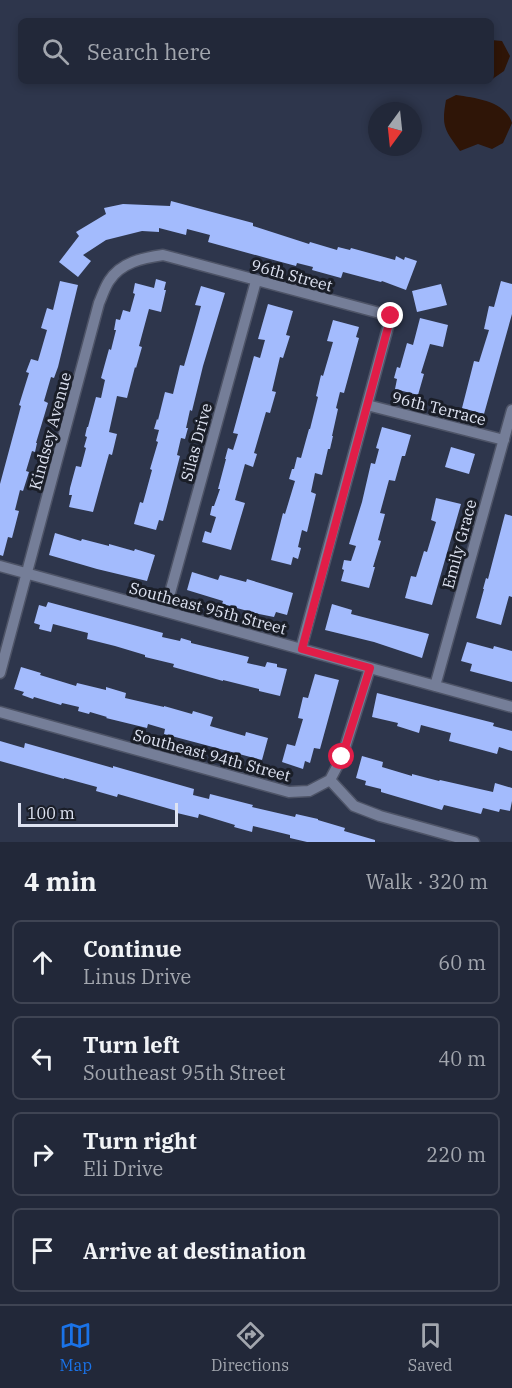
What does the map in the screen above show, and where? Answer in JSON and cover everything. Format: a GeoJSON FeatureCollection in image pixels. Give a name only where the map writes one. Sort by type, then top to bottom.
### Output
{"type":"FeatureCollection","features":[{"type":"Feature","properties":{"kind":"street","name":"Kindsey Avenue"},"geometry":{"type":"LineString","coordinates":[[0,673],[99,303],[109,281],[121,267],[142,258],[163,255],[186,261]]}},
{"type":"Feature","properties":{"kind":"street","name":"96th Street"},"geometry":{"type":"LineString","coordinates":[[186,261],[391,316],[367,405]]}},
{"type":"Feature","properties":{"kind":"street","name":"Silas Drive"},"geometry":{"type":"LineString","coordinates":[[165,611],[256,281]]}},
{"type":"Feature","properties":{"kind":"street","name":"96th Terrace"},"geometry":{"type":"LineString","coordinates":[[367,405],[504,440]]}},
{"type":"Feature","properties":{"kind":"street"},"geometry":{"type":"LineString","coordinates":[[302,649],[367,405]]}},
{"type":"Feature","properties":{"kind":"street","name":"Emily Grace"},"geometry":{"type":"LineString","coordinates":[[435,686],[512,410]]}},
{"type":"Feature","properties":{"kind":"street","name":"Southeast 95th Street"},"geometry":{"type":"LineString","coordinates":[[0,566],[512,707]]}},
{"type":"Feature","properties":{"kind":"street"},"geometry":{"type":"LineString","coordinates":[[370,668],[342,757],[330,780],[354,806],[380,816],[474,842]]}},
{"type":"Feature","properties":{"kind":"street","name":"Southeast 94th Street"},"geometry":{"type":"LineString","coordinates":[[0,712],[289,792],[309,791],[330,780]]}},
{"type":"Feature","properties":{"kind":"shaded area"},"geometry":{"type":"Polygon","coordinates":[[[494,40],[502,41],[510,56],[504,71],[494,78],[494,40]]]}},
{"type":"Feature","properties":{"kind":"shaded area"},"geometry":{"type":"Polygon","coordinates":[[[456,95],[489,102],[503,110],[512,123],[503,143],[492,149],[478,144],[460,151],[448,133],[444,122],[446,100],[456,95]]]}},
{"type":"Feature","properties":{"kind":"building"},"geometry":{"type":"Polygon","coordinates":[[[171,201],[253,223],[253,226],[309,244],[310,242],[337,250],[338,247],[350,250],[351,248],[395,260],[396,256],[404,260],[405,257],[417,261],[406,290],[382,281],[343,272],[341,278],[312,270],[313,267],[297,263],[296,266],[208,242],[210,235],[187,229],[186,235],[159,228],[159,232],[142,231],[106,240],[83,255],[91,261],[78,277],[59,262],[79,236],[76,232],[106,214],[104,208],[123,204],[170,206],[171,201]]]}},
{"type":"Feature","properties":{"kind":"building"},"geometry":{"type":"Polygon","coordinates":[[[156,279],[166,282],[161,312],[149,309],[139,346],[142,347],[127,398],[117,396],[109,432],[117,434],[93,512],[69,507],[72,495],[69,495],[70,488],[76,466],[81,467],[86,448],[84,447],[87,427],[96,397],[101,398],[105,380],[101,378],[109,349],[111,350],[116,319],[120,320],[123,310],[130,312],[135,294],[133,293],[135,283],[154,288],[156,279]]]}},
{"type":"Feature","properties":{"kind":"building"},"geometry":{"type":"Polygon","coordinates":[[[60,281],[78,285],[58,367],[54,378],[51,377],[44,401],[48,403],[35,452],[32,451],[23,491],[20,490],[15,510],[19,511],[12,538],[8,537],[3,556],[0,555],[0,484],[29,373],[26,372],[31,359],[38,361],[47,330],[41,328],[47,308],[53,310],[60,281]]]}},
{"type":"Feature","properties":{"kind":"building"},"geometry":{"type":"Polygon","coordinates":[[[501,281],[512,284],[512,314],[484,414],[462,408],[474,361],[479,362],[489,330],[484,329],[489,306],[494,307],[501,281]]]}},
{"type":"Feature","properties":{"kind":"building"},"geometry":{"type":"Polygon","coordinates":[[[441,284],[447,305],[417,312],[412,291],[441,284]]]}},
{"type":"Feature","properties":{"kind":"building"},"geometry":{"type":"Polygon","coordinates":[[[201,286],[225,293],[192,411],[190,410],[185,439],[181,438],[177,455],[180,456],[163,521],[159,520],[156,530],[134,524],[140,502],[143,503],[158,442],[156,441],[159,430],[154,429],[165,392],[173,394],[180,365],[184,366],[201,306],[195,305],[201,286]]]}},
{"type":"Feature","properties":{"kind":"building"},"geometry":{"type":"Polygon","coordinates":[[[268,304],[293,311],[286,335],[290,336],[283,358],[280,357],[272,391],[276,392],[270,413],[266,412],[254,453],[257,454],[253,467],[245,464],[235,500],[245,503],[231,550],[202,542],[205,531],[211,533],[216,517],[210,515],[212,506],[214,506],[220,489],[218,489],[228,448],[233,450],[238,434],[233,433],[254,356],[260,358],[265,340],[258,339],[268,304]]]}},
{"type":"Feature","properties":{"kind":"building"},"geometry":{"type":"Polygon","coordinates":[[[420,318],[448,325],[443,347],[430,344],[421,373],[424,374],[418,395],[395,389],[397,379],[394,378],[397,367],[400,368],[407,343],[413,345],[420,318]]]}},
{"type":"Feature","properties":{"kind":"building"},"geometry":{"type":"Polygon","coordinates":[[[333,320],[359,327],[356,337],[359,338],[344,393],[340,392],[333,436],[322,475],[315,473],[311,492],[316,494],[307,532],[302,530],[298,559],[293,557],[291,565],[271,560],[283,513],[285,514],[295,481],[289,479],[297,457],[301,458],[318,397],[316,396],[321,375],[323,376],[333,342],[327,341],[333,320]]]}},
{"type":"Feature","properties":{"kind":"building"},"geometry":{"type":"Polygon","coordinates":[[[382,427],[411,435],[395,481],[389,480],[380,513],[385,514],[378,540],[381,541],[369,588],[341,581],[344,560],[351,561],[356,546],[349,544],[371,463],[375,464],[379,449],[376,448],[382,427]]]}},
{"type":"Feature","properties":{"kind":"building"},"geometry":{"type":"Polygon","coordinates":[[[451,447],[475,454],[469,474],[445,467],[451,447]]]}},
{"type":"Feature","properties":{"kind":"building"},"geometry":{"type":"Polygon","coordinates":[[[436,498],[461,504],[432,605],[405,598],[411,576],[416,577],[424,551],[427,552],[436,522],[431,520],[436,498]]]}},
{"type":"Feature","properties":{"kind":"building"},"geometry":{"type":"Polygon","coordinates":[[[505,514],[512,516],[512,597],[509,596],[501,625],[476,618],[505,514]]]}},
{"type":"Feature","properties":{"kind":"building"},"geometry":{"type":"Polygon","coordinates":[[[55,533],[81,541],[82,539],[109,546],[109,544],[155,555],[147,581],[49,555],[55,533]]]}},
{"type":"Feature","properties":{"kind":"building"},"geometry":{"type":"Polygon","coordinates":[[[192,572],[218,580],[220,575],[246,582],[247,579],[293,593],[287,615],[276,612],[274,617],[259,614],[222,604],[223,601],[187,590],[192,572]]]}},
{"type":"Feature","properties":{"kind":"building"},"geometry":{"type":"Polygon","coordinates":[[[48,602],[163,633],[162,637],[180,641],[181,638],[191,643],[249,657],[247,663],[265,667],[267,662],[277,664],[277,667],[287,669],[280,696],[173,667],[174,664],[87,639],[88,633],[53,624],[51,632],[39,629],[40,625],[34,623],[39,605],[46,607],[48,602]]]}},
{"type":"Feature","properties":{"kind":"building"},"geometry":{"type":"Polygon","coordinates":[[[332,604],[352,610],[351,614],[429,634],[422,658],[374,642],[325,630],[332,604]]]}},
{"type":"Feature","properties":{"kind":"building"},"geometry":{"type":"Polygon","coordinates":[[[467,642],[512,651],[512,682],[470,671],[472,664],[461,661],[467,642]]]}},
{"type":"Feature","properties":{"kind":"building"},"geometry":{"type":"Polygon","coordinates":[[[21,667],[76,686],[77,683],[106,690],[106,687],[126,693],[125,698],[192,714],[193,711],[213,717],[210,726],[245,736],[246,732],[268,738],[262,760],[164,734],[165,729],[148,724],[147,728],[90,712],[89,714],[78,711],[79,707],[22,695],[24,692],[14,689],[21,667]]]}},
{"type":"Feature","properties":{"kind":"building"},"geometry":{"type":"Polygon","coordinates":[[[315,674],[339,680],[320,749],[314,748],[310,763],[305,761],[303,769],[282,762],[287,744],[295,746],[303,719],[298,718],[303,697],[308,698],[315,674]]]}},
{"type":"Feature","properties":{"kind":"building"},"geometry":{"type":"Polygon","coordinates":[[[377,693],[494,723],[493,726],[512,731],[512,751],[499,747],[497,754],[449,741],[451,733],[421,725],[419,733],[397,726],[398,723],[372,717],[377,693]]]}},
{"type":"Feature","properties":{"kind":"building"},"geometry":{"type":"Polygon","coordinates":[[[0,741],[24,748],[25,743],[113,768],[113,766],[194,789],[193,795],[209,799],[210,794],[295,817],[296,814],[318,819],[345,828],[344,831],[375,840],[375,842],[307,842],[290,838],[290,835],[253,826],[252,832],[199,814],[198,818],[177,813],[177,811],[118,794],[117,797],[96,791],[97,787],[0,761],[0,741]]]}},
{"type":"Feature","properties":{"kind":"building"},"geometry":{"type":"Polygon","coordinates":[[[362,756],[383,762],[382,767],[412,776],[412,774],[493,792],[495,783],[512,788],[510,811],[500,809],[499,812],[483,808],[481,814],[444,805],[442,810],[381,792],[381,789],[365,785],[366,781],[356,778],[362,756]]]}},
{"type":"Feature","properties":{"kind":"route"},"geometry":{"type":"LineString","coordinates":[[342,757],[370,668],[302,649],[391,316]]}}]}
